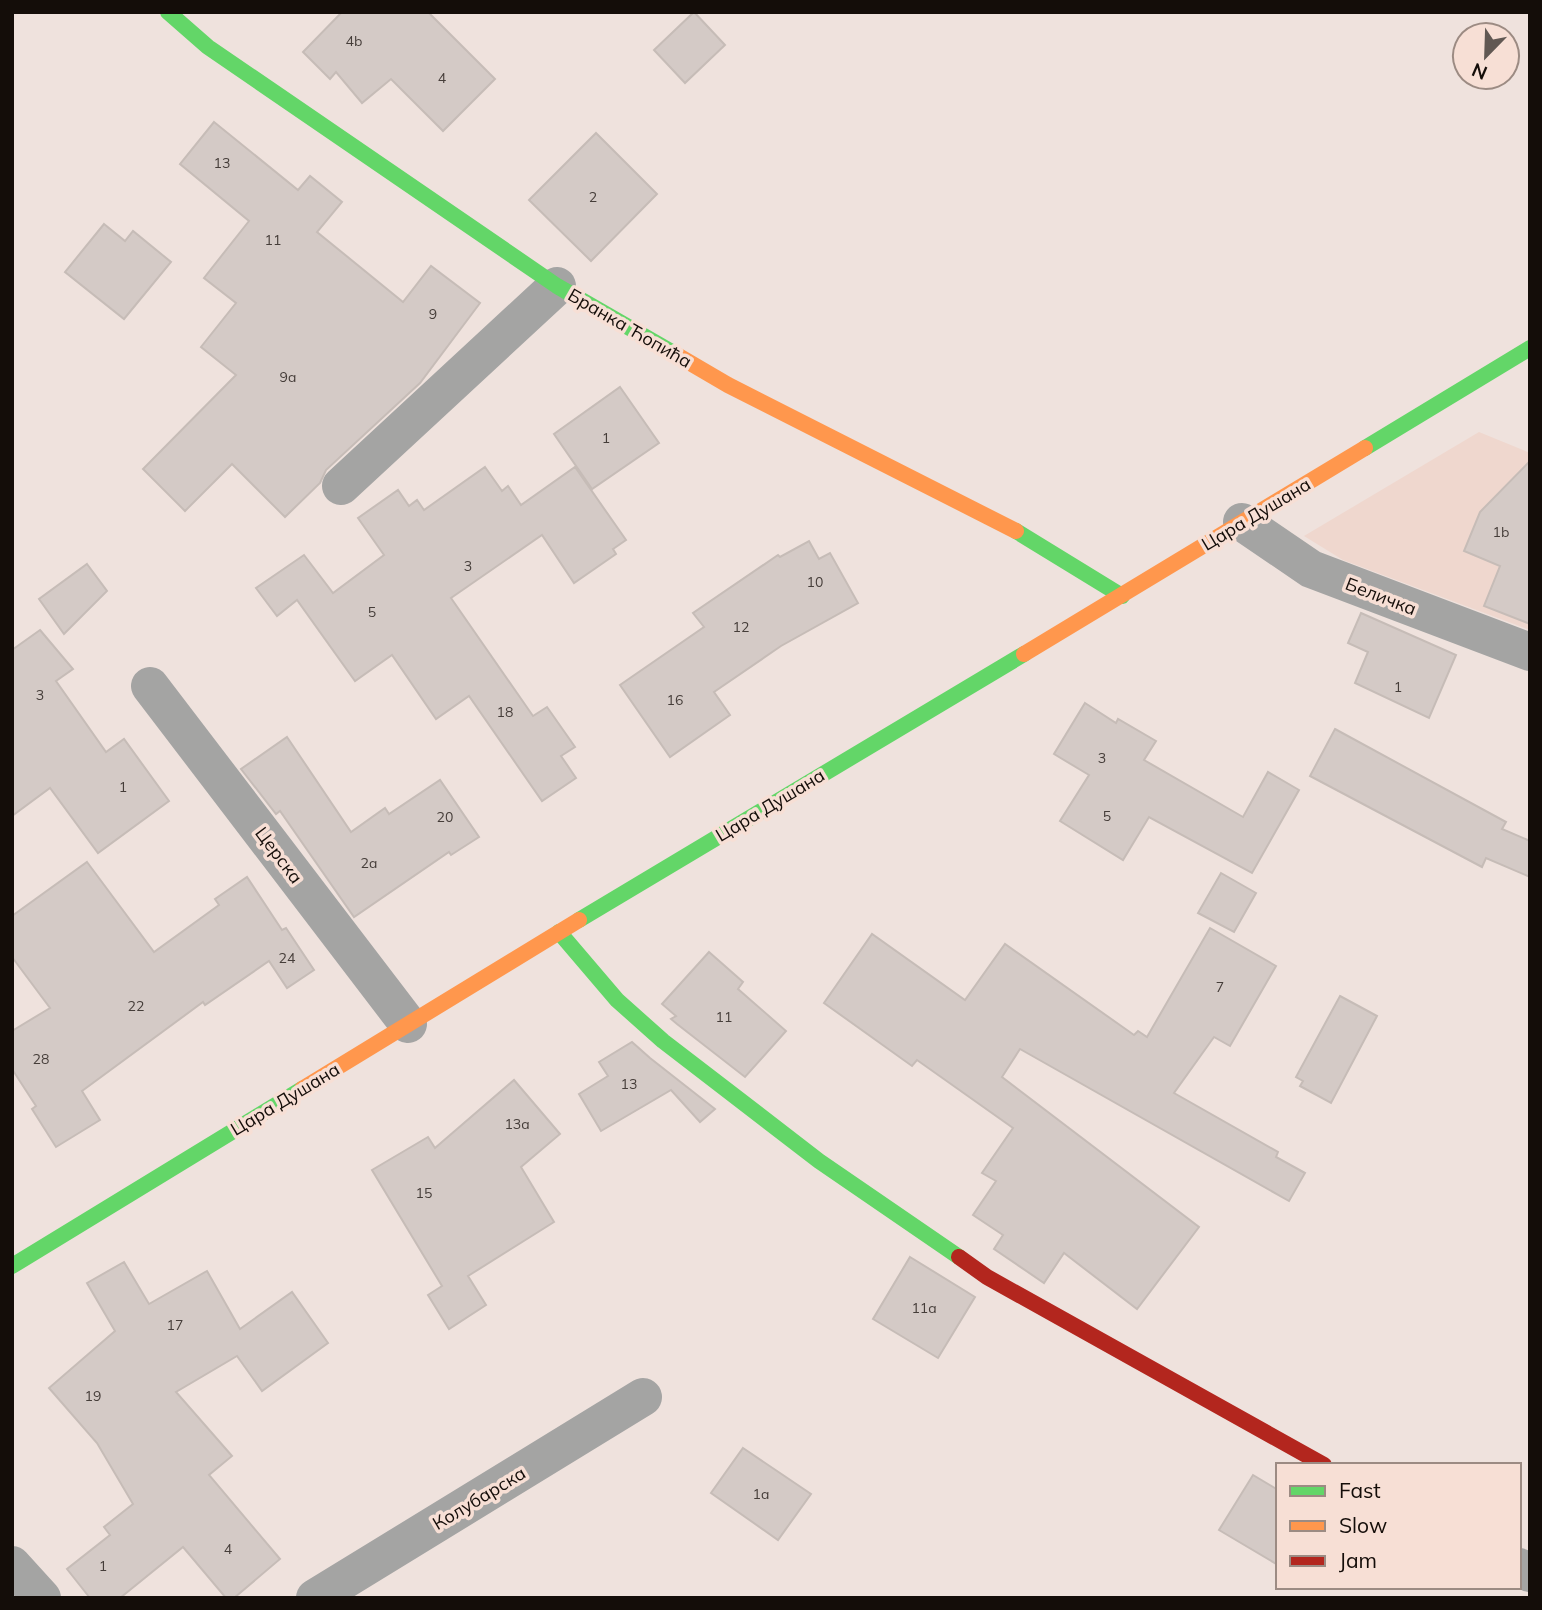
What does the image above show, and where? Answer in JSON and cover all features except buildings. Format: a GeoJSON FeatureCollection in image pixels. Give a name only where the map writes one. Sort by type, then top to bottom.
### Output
{"type":"FeatureCollection","features":[{"type":"Feature","properties":{"kind":"street","name":"Бранка Ћопића"},"geometry":{"type":"LineString","coordinates":[[168,12],[208,47],[557,286],[728,385],[1014,530],[1122,596]]}},
{"type":"Feature","properties":{"kind":"street"},"geometry":{"type":"LineString","coordinates":[[341,486],[557,286]]}},
{"type":"Feature","properties":{"kind":"street","name":"Цара Душана"},"geometry":{"type":"LineString","coordinates":[[12,1266],[559,932],[1122,596],[1530,348]]}},
{"type":"Feature","properties":{"kind":"street","name":"Беличка"},"geometry":{"type":"LineString","coordinates":[[1242,522],[1311,569],[1530,652]]}},
{"type":"Feature","properties":{"kind":"street","name":"Церска"},"geometry":{"type":"LineString","coordinates":[[150,685],[408,1024]]}},
{"type":"Feature","properties":{"kind":"street"},"geometry":{"type":"LineString","coordinates":[[559,932],[617,1000],[663,1041],[819,1161],[987,1277],[1320,1463]]}},
{"type":"Feature","properties":{"kind":"street","name":"Колубарска"},"geometry":{"type":"LineString","coordinates":[[315,1598],[643,1397]]}},
{"type":"Feature","properties":{"kind":"street"},"geometry":{"type":"LineString","coordinates":[[12,1565],[42,1598]]}},
{"type":"Feature","properties":{"kind":"shaded area"},"geometry":{"type":"Polygon","coordinates":[[[1479,432],[1530,453],[1530,630],[1343,560],[1304,536],[1479,432]]]}},
{"type":"Feature","properties":{"kind":"traffic: fast"},"geometry":{"type":"LineString","coordinates":[[168,12],[208,47],[557,286],[675,354]]}},
{"type":"Feature","properties":{"kind":"traffic: fast"},"geometry":{"type":"LineString","coordinates":[[1365,448],[1530,348]]}},
{"type":"Feature","properties":{"kind":"traffic: fast"},"geometry":{"type":"LineString","coordinates":[[1016,531],[1122,596]]}},
{"type":"Feature","properties":{"kind":"traffic: fast"},"geometry":{"type":"LineString","coordinates":[[579,920],[1024,654]]}},
{"type":"Feature","properties":{"kind":"traffic: fast"},"geometry":{"type":"LineString","coordinates":[[559,932],[617,1000],[663,1041],[819,1161],[959,1257]]}},
{"type":"Feature","properties":{"kind":"traffic: fast"},"geometry":{"type":"LineString","coordinates":[[12,1266],[302,1089]]}},
{"type":"Feature","properties":{"kind":"traffic: slow"},"geometry":{"type":"LineString","coordinates":[[675,354],[728,385],[1016,531]]}},
{"type":"Feature","properties":{"kind":"traffic: slow"},"geometry":{"type":"LineString","coordinates":[[1024,654],[1365,448]]}},
{"type":"Feature","properties":{"kind":"traffic: slow"},"geometry":{"type":"LineString","coordinates":[[302,1089],[579,920]]}},
{"type":"Feature","properties":{"kind":"traffic: jam"},"geometry":{"type":"LineString","coordinates":[[959,1257],[987,1277],[1320,1463]]}}]}
